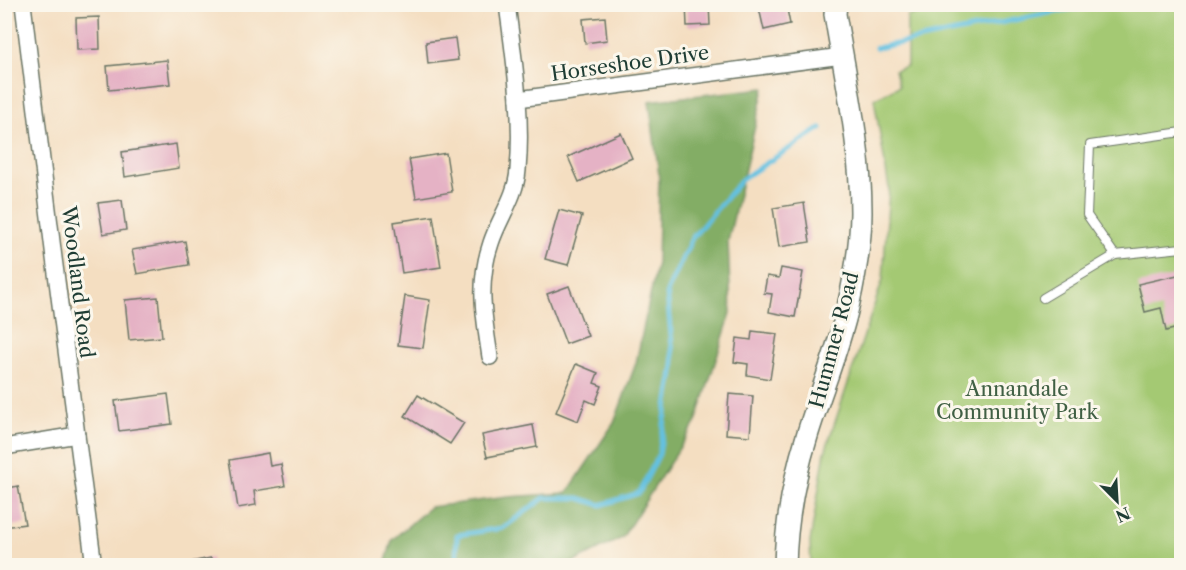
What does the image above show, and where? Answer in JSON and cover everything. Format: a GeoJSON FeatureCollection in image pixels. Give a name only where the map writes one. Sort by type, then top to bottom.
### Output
{"type":"FeatureCollection","features":[{"type":"Feature","properties":{"kind":"main road","name":"Hummer Road"},"geometry":{"type":"LineString","coordinates":[[785,566],[785,543],[792,493],[806,437],[848,307],[861,214],[855,131],[835,14],[836,4]]}},
{"type":"Feature","properties":{"kind":"street","name":"Woodland Road"},"geometry":{"type":"LineString","coordinates":[[23,4],[94,566]]}},
{"type":"Feature","properties":{"kind":"street"},"geometry":{"type":"LineString","coordinates":[[490,357],[482,306],[484,267],[492,240],[513,194],[518,171],[518,99],[507,4]]}},
{"type":"Feature","properties":{"kind":"street","name":"Horseshoe Drive"},"geometry":{"type":"LineString","coordinates":[[518,99],[842,56]]}},
{"type":"Feature","properties":{"kind":"street"},"geometry":{"type":"LineString","coordinates":[[4,447],[77,435]]}},
{"type":"Feature","properties":{"kind":"lane"},"geometry":{"type":"LineString","coordinates":[[1115,255],[1087,215],[1090,144],[1182,132]]}},
{"type":"Feature","properties":{"kind":"lane"},"geometry":{"type":"LineString","coordinates":[[1043,298],[1115,255],[1182,248]]}},
{"type":"Feature","properties":{"kind":"green space","name":"Annandale Community Park"},"geometry":{"type":"Polygon","coordinates":[[[971,4],[1181,5],[1181,565],[811,566],[810,542],[825,452],[883,279],[889,188],[874,99],[899,86],[895,70],[907,66],[907,16],[971,4]]]}},
{"type":"Feature","properties":{"kind":"green space"},"geometry":{"type":"Polygon","coordinates":[[[764,88],[728,241],[731,313],[696,422],[622,538],[568,565],[385,565],[392,540],[430,507],[508,497],[567,493],[614,423],[636,363],[657,263],[659,175],[649,101],[764,88]]]}},
{"type":"Feature","properties":{"kind":"building"},"geometry":{"type":"Polygon","coordinates":[[[686,4],[709,4],[710,25],[687,26],[686,4]]]}},
{"type":"Feature","properties":{"kind":"building"},"geometry":{"type":"Polygon","coordinates":[[[786,4],[790,24],[764,30],[759,8],[786,4]]]}},
{"type":"Feature","properties":{"kind":"building"},"geometry":{"type":"Polygon","coordinates":[[[99,17],[100,49],[77,50],[76,18],[99,17]]]}},
{"type":"Feature","properties":{"kind":"building"},"geometry":{"type":"Polygon","coordinates":[[[605,17],[607,40],[585,43],[583,19],[605,17]]]}},
{"type":"Feature","properties":{"kind":"building"},"geometry":{"type":"Polygon","coordinates":[[[455,38],[458,60],[428,64],[426,42],[455,38]]]}},
{"type":"Feature","properties":{"kind":"building"},"geometry":{"type":"Polygon","coordinates":[[[167,60],[170,84],[109,90],[107,66],[167,60]]]}},
{"type":"Feature","properties":{"kind":"building"},"geometry":{"type":"Polygon","coordinates":[[[621,133],[632,158],[579,182],[568,157],[621,133]]]}},
{"type":"Feature","properties":{"kind":"building"},"geometry":{"type":"Polygon","coordinates":[[[176,144],[179,168],[125,177],[122,152],[176,144]]]}},
{"type":"Feature","properties":{"kind":"building"},"geometry":{"type":"Polygon","coordinates":[[[446,153],[452,192],[416,198],[409,159],[446,153]]]}},
{"type":"Feature","properties":{"kind":"building"},"geometry":{"type":"Polygon","coordinates":[[[122,200],[126,230],[103,234],[98,203],[122,200]]]}},
{"type":"Feature","properties":{"kind":"building"},"geometry":{"type":"Polygon","coordinates":[[[804,203],[810,242],[779,247],[773,208],[804,203]]]}},
{"type":"Feature","properties":{"kind":"building"},"geometry":{"type":"Polygon","coordinates":[[[559,210],[582,216],[568,265],[545,259],[559,210]]]}},
{"type":"Feature","properties":{"kind":"building"},"geometry":{"type":"Polygon","coordinates":[[[433,216],[441,267],[402,273],[394,222],[433,216]]]}},
{"type":"Feature","properties":{"kind":"building"},"geometry":{"type":"Polygon","coordinates":[[[185,241],[189,265],[137,274],[132,250],[185,241]]]}},
{"type":"Feature","properties":{"kind":"building"},"geometry":{"type":"Polygon","coordinates":[[[781,268],[803,272],[795,317],[769,312],[772,294],[764,293],[767,276],[779,278],[781,268]]]}},
{"type":"Feature","properties":{"kind":"building"},"geometry":{"type":"Polygon","coordinates":[[[1182,274],[1182,327],[1166,331],[1161,308],[1145,312],[1138,284],[1182,274]]]}},
{"type":"Feature","properties":{"kind":"building"},"geometry":{"type":"Polygon","coordinates":[[[569,286],[588,336],[566,344],[547,294],[569,286]]]}},
{"type":"Feature","properties":{"kind":"building"},"geometry":{"type":"Polygon","coordinates":[[[405,296],[430,300],[423,348],[398,345],[405,296]]]}},
{"type":"Feature","properties":{"kind":"building"},"geometry":{"type":"Polygon","coordinates":[[[158,297],[162,337],[129,340],[125,300],[158,297]]]}},
{"type":"Feature","properties":{"kind":"building"},"geometry":{"type":"Polygon","coordinates":[[[752,331],[777,334],[770,379],[747,375],[748,364],[734,362],[737,338],[751,340],[752,331]]]}},
{"type":"Feature","properties":{"kind":"building"},"geometry":{"type":"Polygon","coordinates":[[[576,364],[598,373],[594,383],[602,386],[595,404],[586,400],[578,421],[556,412],[576,364]]]}},
{"type":"Feature","properties":{"kind":"building"},"geometry":{"type":"Polygon","coordinates":[[[168,394],[172,424],[119,431],[115,401],[168,394]]]}},
{"type":"Feature","properties":{"kind":"building"},"geometry":{"type":"Polygon","coordinates":[[[729,394],[753,396],[750,436],[726,434],[729,394]]]}},
{"type":"Feature","properties":{"kind":"building"},"geometry":{"type":"Polygon","coordinates":[[[418,395],[464,423],[450,444],[405,416],[418,395]]]}},
{"type":"Feature","properties":{"kind":"building"},"geometry":{"type":"Polygon","coordinates":[[[533,425],[537,447],[487,457],[482,435],[533,425]]]}},
{"type":"Feature","properties":{"kind":"building"},"geometry":{"type":"Polygon","coordinates":[[[268,453],[270,466],[281,464],[285,486],[254,491],[256,505],[238,508],[230,460],[268,453]]]}},
{"type":"Feature","properties":{"kind":"building"},"geometry":{"type":"Polygon","coordinates":[[[18,486],[25,524],[4,527],[4,489],[18,486]]]}},
{"type":"Feature","properties":{"kind":"building"},"geometry":{"type":"Polygon","coordinates":[[[211,558],[212,566],[180,566],[180,564],[211,558]]]}},
{"type":"Feature","properties":{"kind":"waterway"},"geometry":{"type":"LineString","coordinates":[[876,48],[1102,4]]}},
{"type":"Feature","properties":{"kind":"waterway"},"geometry":{"type":"LineString","coordinates":[[456,566],[457,535],[503,528],[544,498],[579,498],[601,505],[639,493],[659,454],[674,366],[667,292],[692,238],[742,179],[821,128]]}}]}
